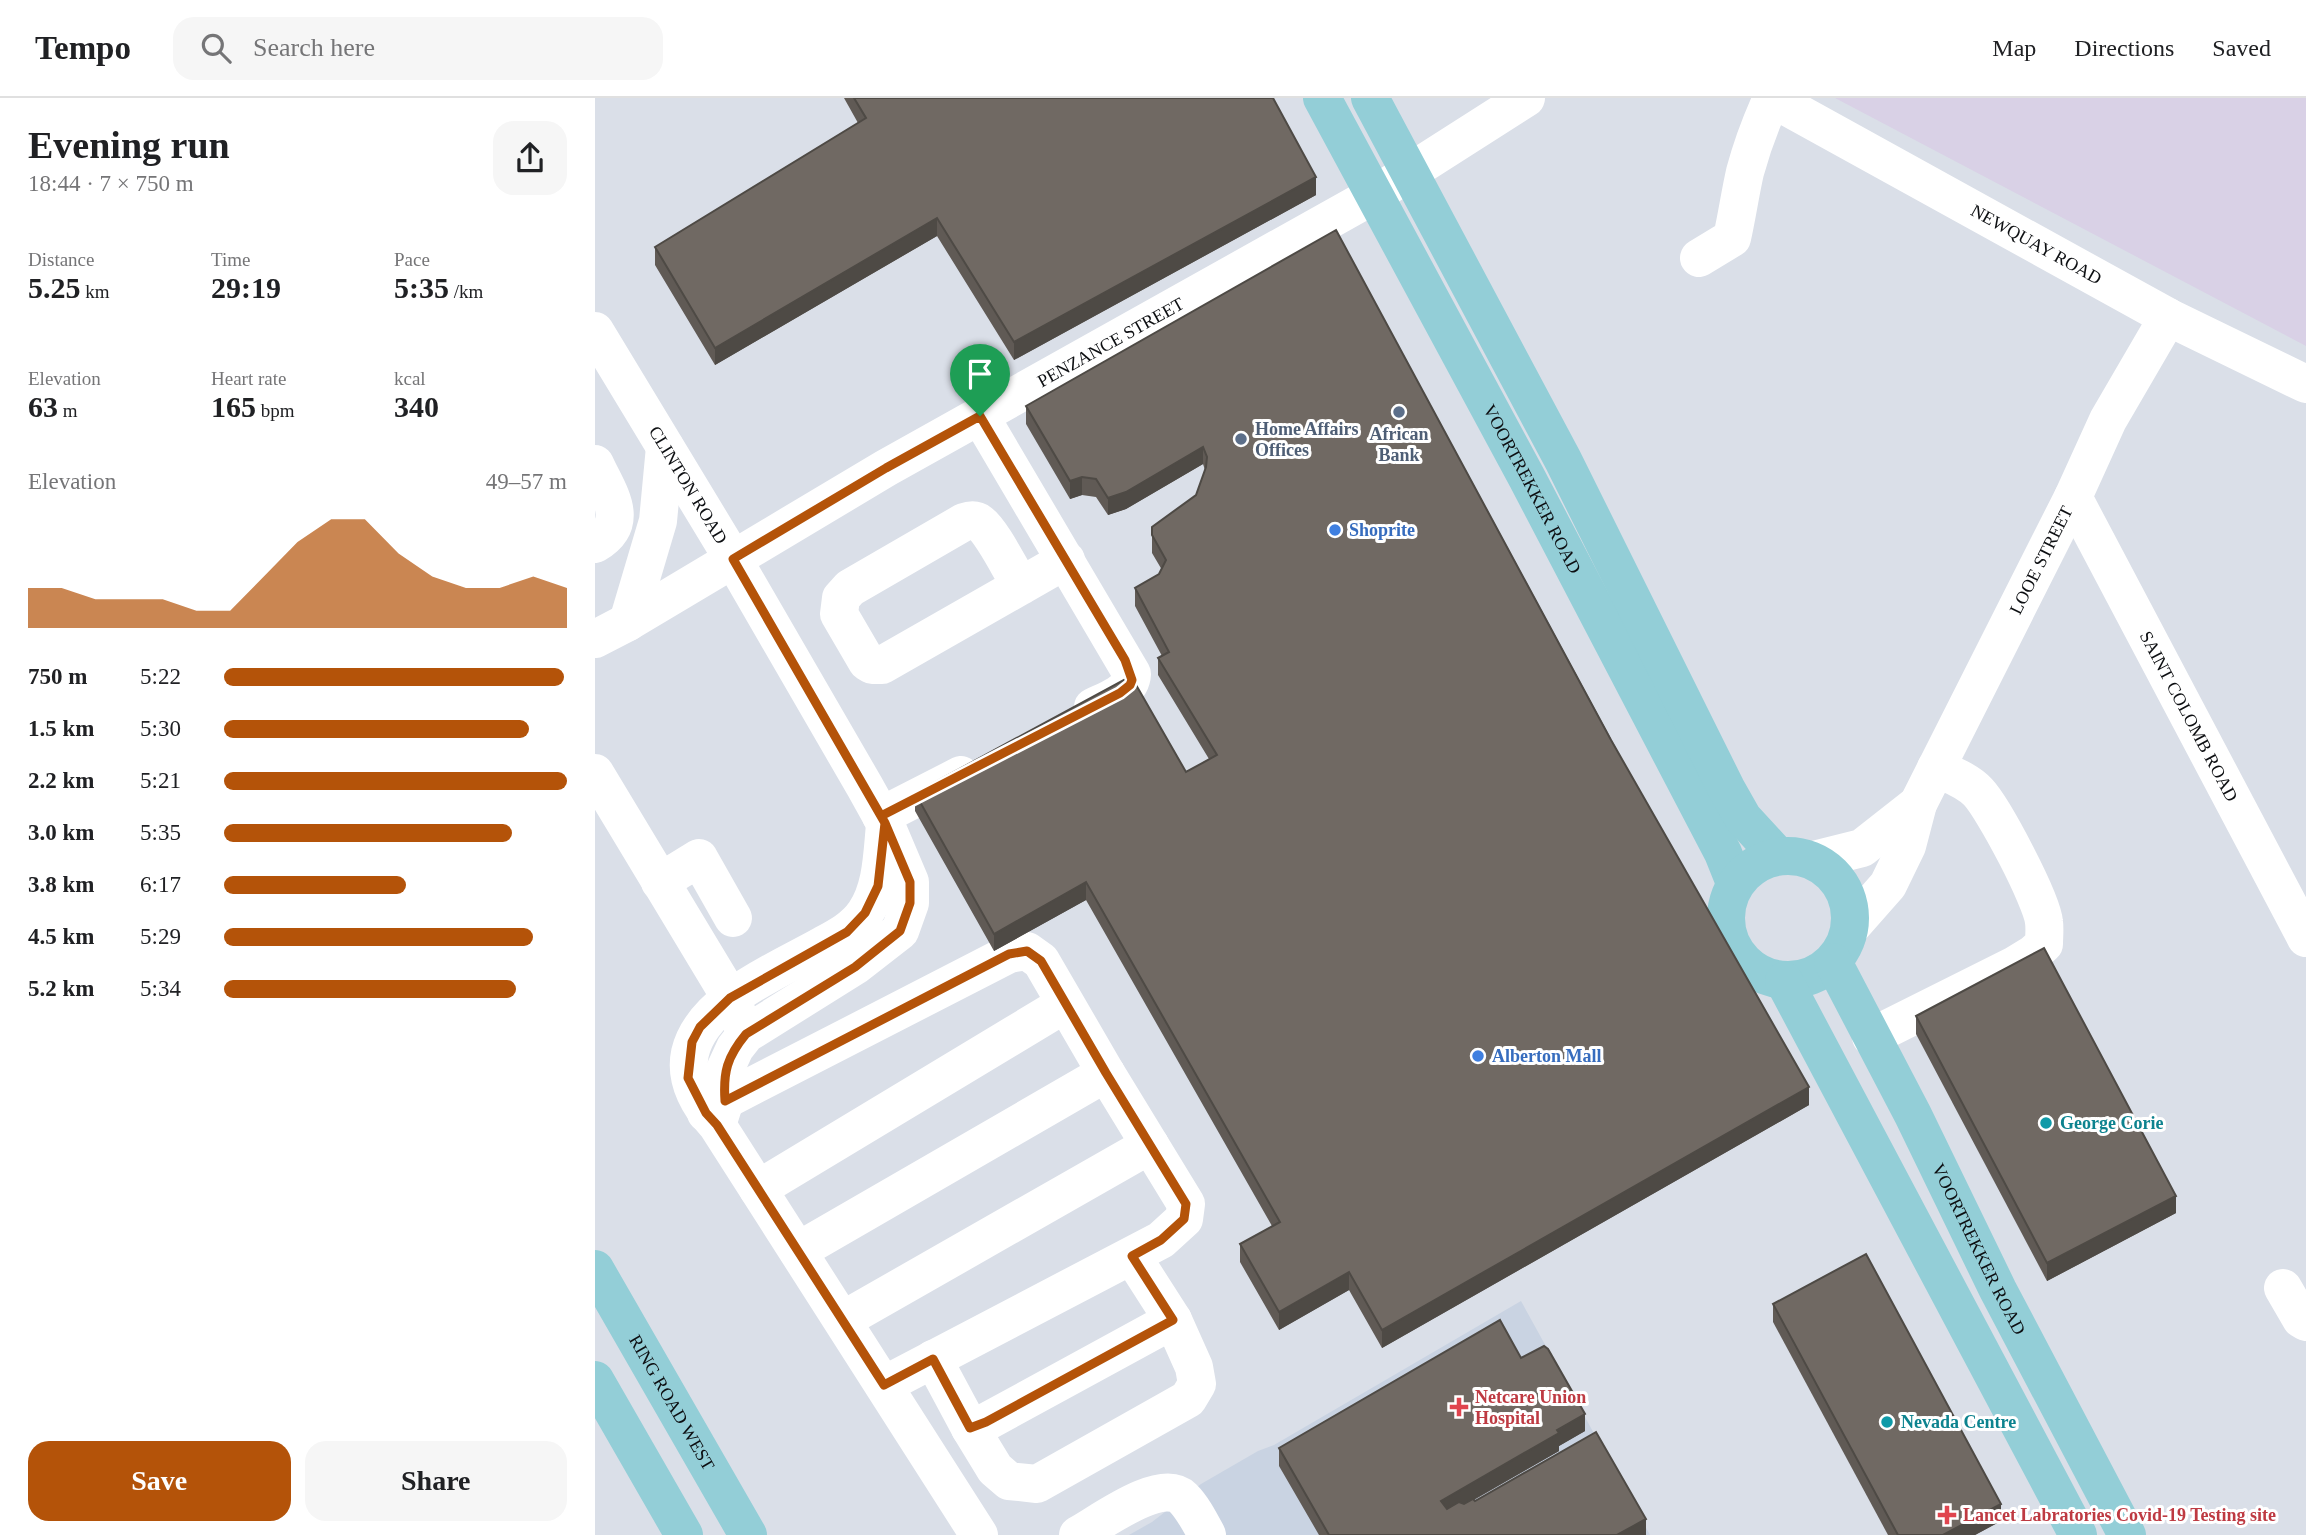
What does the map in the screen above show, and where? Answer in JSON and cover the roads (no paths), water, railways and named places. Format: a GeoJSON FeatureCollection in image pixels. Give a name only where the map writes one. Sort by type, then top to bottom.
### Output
{"type":"FeatureCollection","features":[{"type":"Feature","properties":{"kind":"main road","name":"VOORTREKKER ROAD"},"geometry":{"type":"LineString","coordinates":[[1322,98],[1527,478],[1723,853],[1735,883]]}},
{"type":"Feature","properties":{"kind":"main road"},"geometry":{"type":"LineString","coordinates":[[1370,98],[1563,460],[1726,788],[1744,818],[1796,858],[1836,876],[1849,900],[1851,928],[1845,946],[1833,962],[1811,977],[1784,981],[1753,971],[1731,946],[1725,914],[1735,883],[1754,865],[1796,858]]}},
{"type":"Feature","properties":{"kind":"main road","name":"VOORTREKKER ROAD"},"geometry":{"type":"LineString","coordinates":[[1833,962],[1913,1115],[1998,1290],[2127,1535]]}},
{"type":"Feature","properties":{"kind":"main road"},"geometry":{"type":"LineString","coordinates":[[1784,981],[2078,1535]]}},
{"type":"Feature","properties":{"kind":"main road","name":"RING ROAD WEST"},"geometry":{"type":"LineString","coordinates":[[595,1269],[748,1535]]}},
{"type":"Feature","properties":{"kind":"main road"},"geometry":{"type":"LineString","coordinates":[[595,1380],[684,1535]]}},
{"type":"Feature","properties":{"kind":"street"},"geometry":{"type":"LineString","coordinates":[[1410,173],[1525,98]]}},
{"type":"Feature","properties":{"kind":"street"},"geometry":{"type":"LineString","coordinates":[[1699,258],[1732,238],[1757,131],[1772,98]]}},
{"type":"Feature","properties":{"kind":"street","name":"NEWQUAY ROAD"},"geometry":{"type":"LineString","coordinates":[[1772,98],[2168,317],[2306,384]]}},
{"type":"Feature","properties":{"kind":"street","name":"PENZANCE STREET"},"geometry":{"type":"LineString","coordinates":[[595,639],[886,468],[1410,173]]}},
{"type":"Feature","properties":{"kind":"street","name":"LOOE STREET"},"geometry":{"type":"LineString","coordinates":[[1851,928],[1888,885],[1907,846],[1918,804],[2073,497],[2108,420],[2168,317]]}},
{"type":"Feature","properties":{"kind":"street","name":"CLINTON ROAD"},"geometry":{"type":"LineString","coordinates":[[595,331],[733,559],[883,820],[910,882],[910,903],[900,931],[855,967],[746,1034],[735,1048],[723,1074],[711,1119]]}},
{"type":"Feature","properties":{"kind":"street"},"geometry":{"type":"LineString","coordinates":[[980,416],[1125,660],[1132,680],[1120,693],[1060,724]]}},
{"type":"Feature","properties":{"kind":"street"},"geometry":{"type":"LineString","coordinates":[[628,622],[658,521],[665,447]]}},
{"type":"Feature","properties":{"kind":"street"},"geometry":{"type":"LineString","coordinates":[[595,464],[616,512],[613,528],[595,544]]}},
{"type":"Feature","properties":{"kind":"street","name":"SAINT COLOMB ROAD"},"geometry":{"type":"LineString","coordinates":[[2073,497],[2306,938]]}},
{"type":"Feature","properties":{"kind":"street"},"geometry":{"type":"LineString","coordinates":[[1021,586],[988,531],[973,520],[964,522],[850,588],[841,598],[839,614],[864,658],[877,666],[1021,586],[1066,560]]}},
{"type":"Feature","properties":{"kind":"street"},"geometry":{"type":"LineString","coordinates":[[979,1535],[843,1320],[711,1119],[688,1078],[688,1060],[692,1042],[700,1027],[730,998],[847,932],[865,913],[878,886],[883,820],[988,761]]}},
{"type":"Feature","properties":{"kind":"street"},"geometry":{"type":"LineString","coordinates":[[1871,1037],[2015,965],[2044,944],[2044,921],[2036,896],[2007,839],[1979,793],[1966,782],[1936,768]]}},
{"type":"Feature","properties":{"kind":"street"},"geometry":{"type":"LineString","coordinates":[[595,773],[730,998],[746,1034]]}},
{"type":"Feature","properties":{"kind":"street","name":"LOOE STREET"},"geometry":{"type":"LineString","coordinates":[[1796,858],[1862,848],[1918,804]]}},
{"type":"Feature","properties":{"kind":"street"},"geometry":{"type":"LineString","coordinates":[[660,882],[699,858],[733,918]]}},
{"type":"Feature","properties":{"kind":"street"},"geometry":{"type":"LineString","coordinates":[[711,1119],[1009,954],[1027,951],[1041,961],[1186,1204],[1184,1219],[1161,1240],[884,1385]]}},
{"type":"Feature","properties":{"kind":"street"},"geometry":{"type":"LineString","coordinates":[[770,975],[815,975],[855,967]]}},
{"type":"Feature","properties":{"kind":"street"},"geometry":{"type":"LineString","coordinates":[[758,1189],[1065,1004]]}},
{"type":"Feature","properties":{"kind":"street"},"geometry":{"type":"LineString","coordinates":[[798,1251],[1106,1073]]}},
{"type":"Feature","properties":{"kind":"street"},"geometry":{"type":"LineString","coordinates":[[843,1320],[1150,1145]]}},
{"type":"Feature","properties":{"kind":"street"},"geometry":{"type":"LineString","coordinates":[[933,1359],[995,1469],[1009,1481],[1037,1484],[1188,1399],[1197,1384],[1194,1367],[1173,1320],[1132,1256]]}},
{"type":"Feature","properties":{"kind":"street"},"geometry":{"type":"LineString","coordinates":[[2283,1288],[2301,1319],[2306,1322]]}},
{"type":"Feature","properties":{"kind":"street"},"geometry":{"type":"LineString","coordinates":[[970,1428],[986,1422],[1173,1320]]}},
{"type":"Feature","properties":{"kind":"street"},"geometry":{"type":"LineString","coordinates":[[1078,1535],[1147,1496],[1168,1491],[1181,1496],[1207,1535]]}},
{"type":"Feature","properties":{"kind":"place","name":"African Bank"},"geometry":{"type":"Point","coordinates":[1399,412]}},
{"type":"Feature","properties":{"kind":"place","name":"Home Affairs Offices"},"geometry":{"type":"Point","coordinates":[1241,439]}},
{"type":"Feature","properties":{"kind":"place","name":"Shoprite"},"geometry":{"type":"Point","coordinates":[1335,530]}},
{"type":"Feature","properties":{"kind":"place","name":"Alberton Mall"},"geometry":{"type":"Point","coordinates":[1478,1056]}},
{"type":"Feature","properties":{"kind":"place","name":"George Corie"},"geometry":{"type":"Point","coordinates":[2046,1123]}},
{"type":"Feature","properties":{"kind":"place","name":"Netcare Union Hospital"},"geometry":{"type":"Point","coordinates":[1459,1407]}},
{"type":"Feature","properties":{"kind":"place","name":"Nevada Centre"},"geometry":{"type":"Point","coordinates":[1887,1422]}},
{"type":"Feature","properties":{"kind":"place","name":"Lancet Labratories Covid-19 Testing site"},"geometry":{"type":"Point","coordinates":[1947,1515]}}]}
